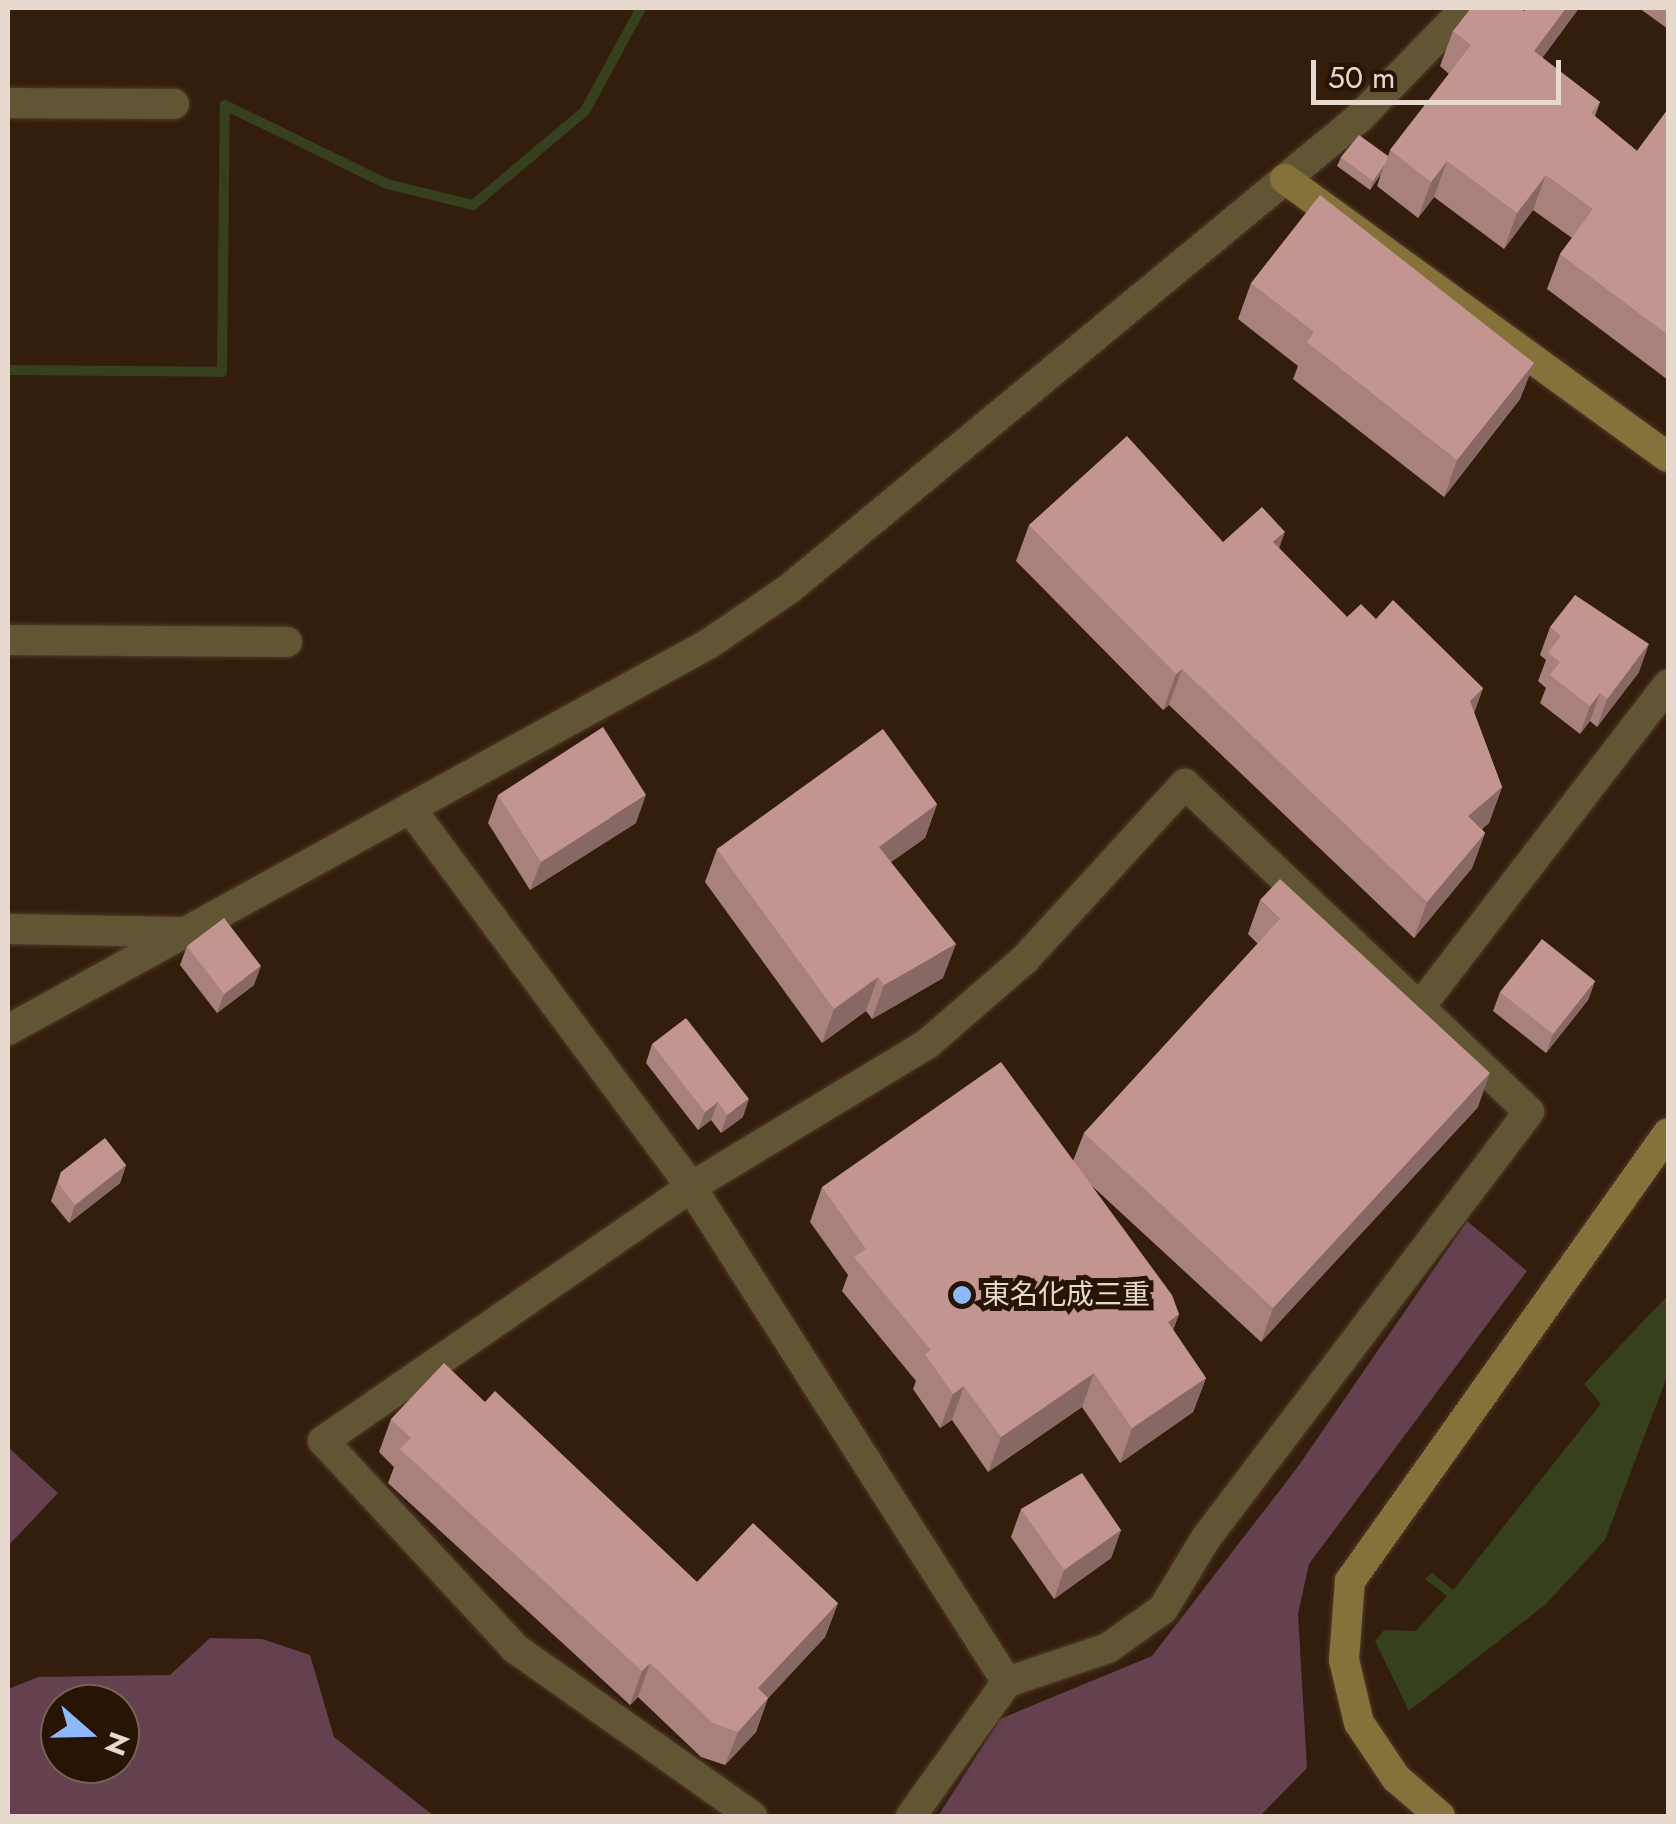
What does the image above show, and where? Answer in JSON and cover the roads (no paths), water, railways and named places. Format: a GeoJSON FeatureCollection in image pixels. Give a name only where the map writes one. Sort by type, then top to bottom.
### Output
{"type":"FeatureCollection","features":[{"type":"Feature","properties":{"kind":"street"},"geometry":{"type":"LineString","coordinates":[[8,1030],[177,932],[410,808],[790,589],[1285,180],[1466,8]]}},
{"type":"Feature","properties":{"kind":"street"},"geometry":{"type":"LineString","coordinates":[[8,103],[174,104]]}},
{"type":"Feature","properties":{"kind":"street"},"geometry":{"type":"LineString","coordinates":[[1285,180],[1668,457]]}},
{"type":"Feature","properties":{"kind":"street"},"geometry":{"type":"LineString","coordinates":[[8,640],[287,642]]}},
{"type":"Feature","properties":{"kind":"street"},"geometry":{"type":"LineString","coordinates":[[1420,1008],[1668,685]]}},
{"type":"Feature","properties":{"kind":"street"},"geometry":{"type":"LineString","coordinates":[[752,1816],[515,1648],[323,1441],[691,1187],[872,1082],[986,998],[1185,784],[1529,1112],[1206,1538],[1163,1609],[1108,1648],[1007,1682],[911,1816]]}},
{"type":"Feature","properties":{"kind":"street"},"geometry":{"type":"LineString","coordinates":[[410,808],[691,1187],[1007,1682]]}},
{"type":"Feature","properties":{"kind":"street"},"geometry":{"type":"LineString","coordinates":[[8,929],[177,932]]}},
{"type":"Feature","properties":{"kind":"street"},"geometry":{"type":"LineString","coordinates":[[1440,1816],[1396,1778],[1359,1723],[1344,1660],[1350,1581],[1668,1133]]}},
{"type":"Feature","properties":{"kind":"waterway"},"geometry":{"type":"LineString","coordinates":[[8,370],[222,372],[225,105],[387,184],[473,205],[585,111],[641,8]]}},
{"type":"Feature","properties":{"kind":"place","name":"東名化成三重"},"geometry":{"type":"Point","coordinates":[962,1295]}}]}
